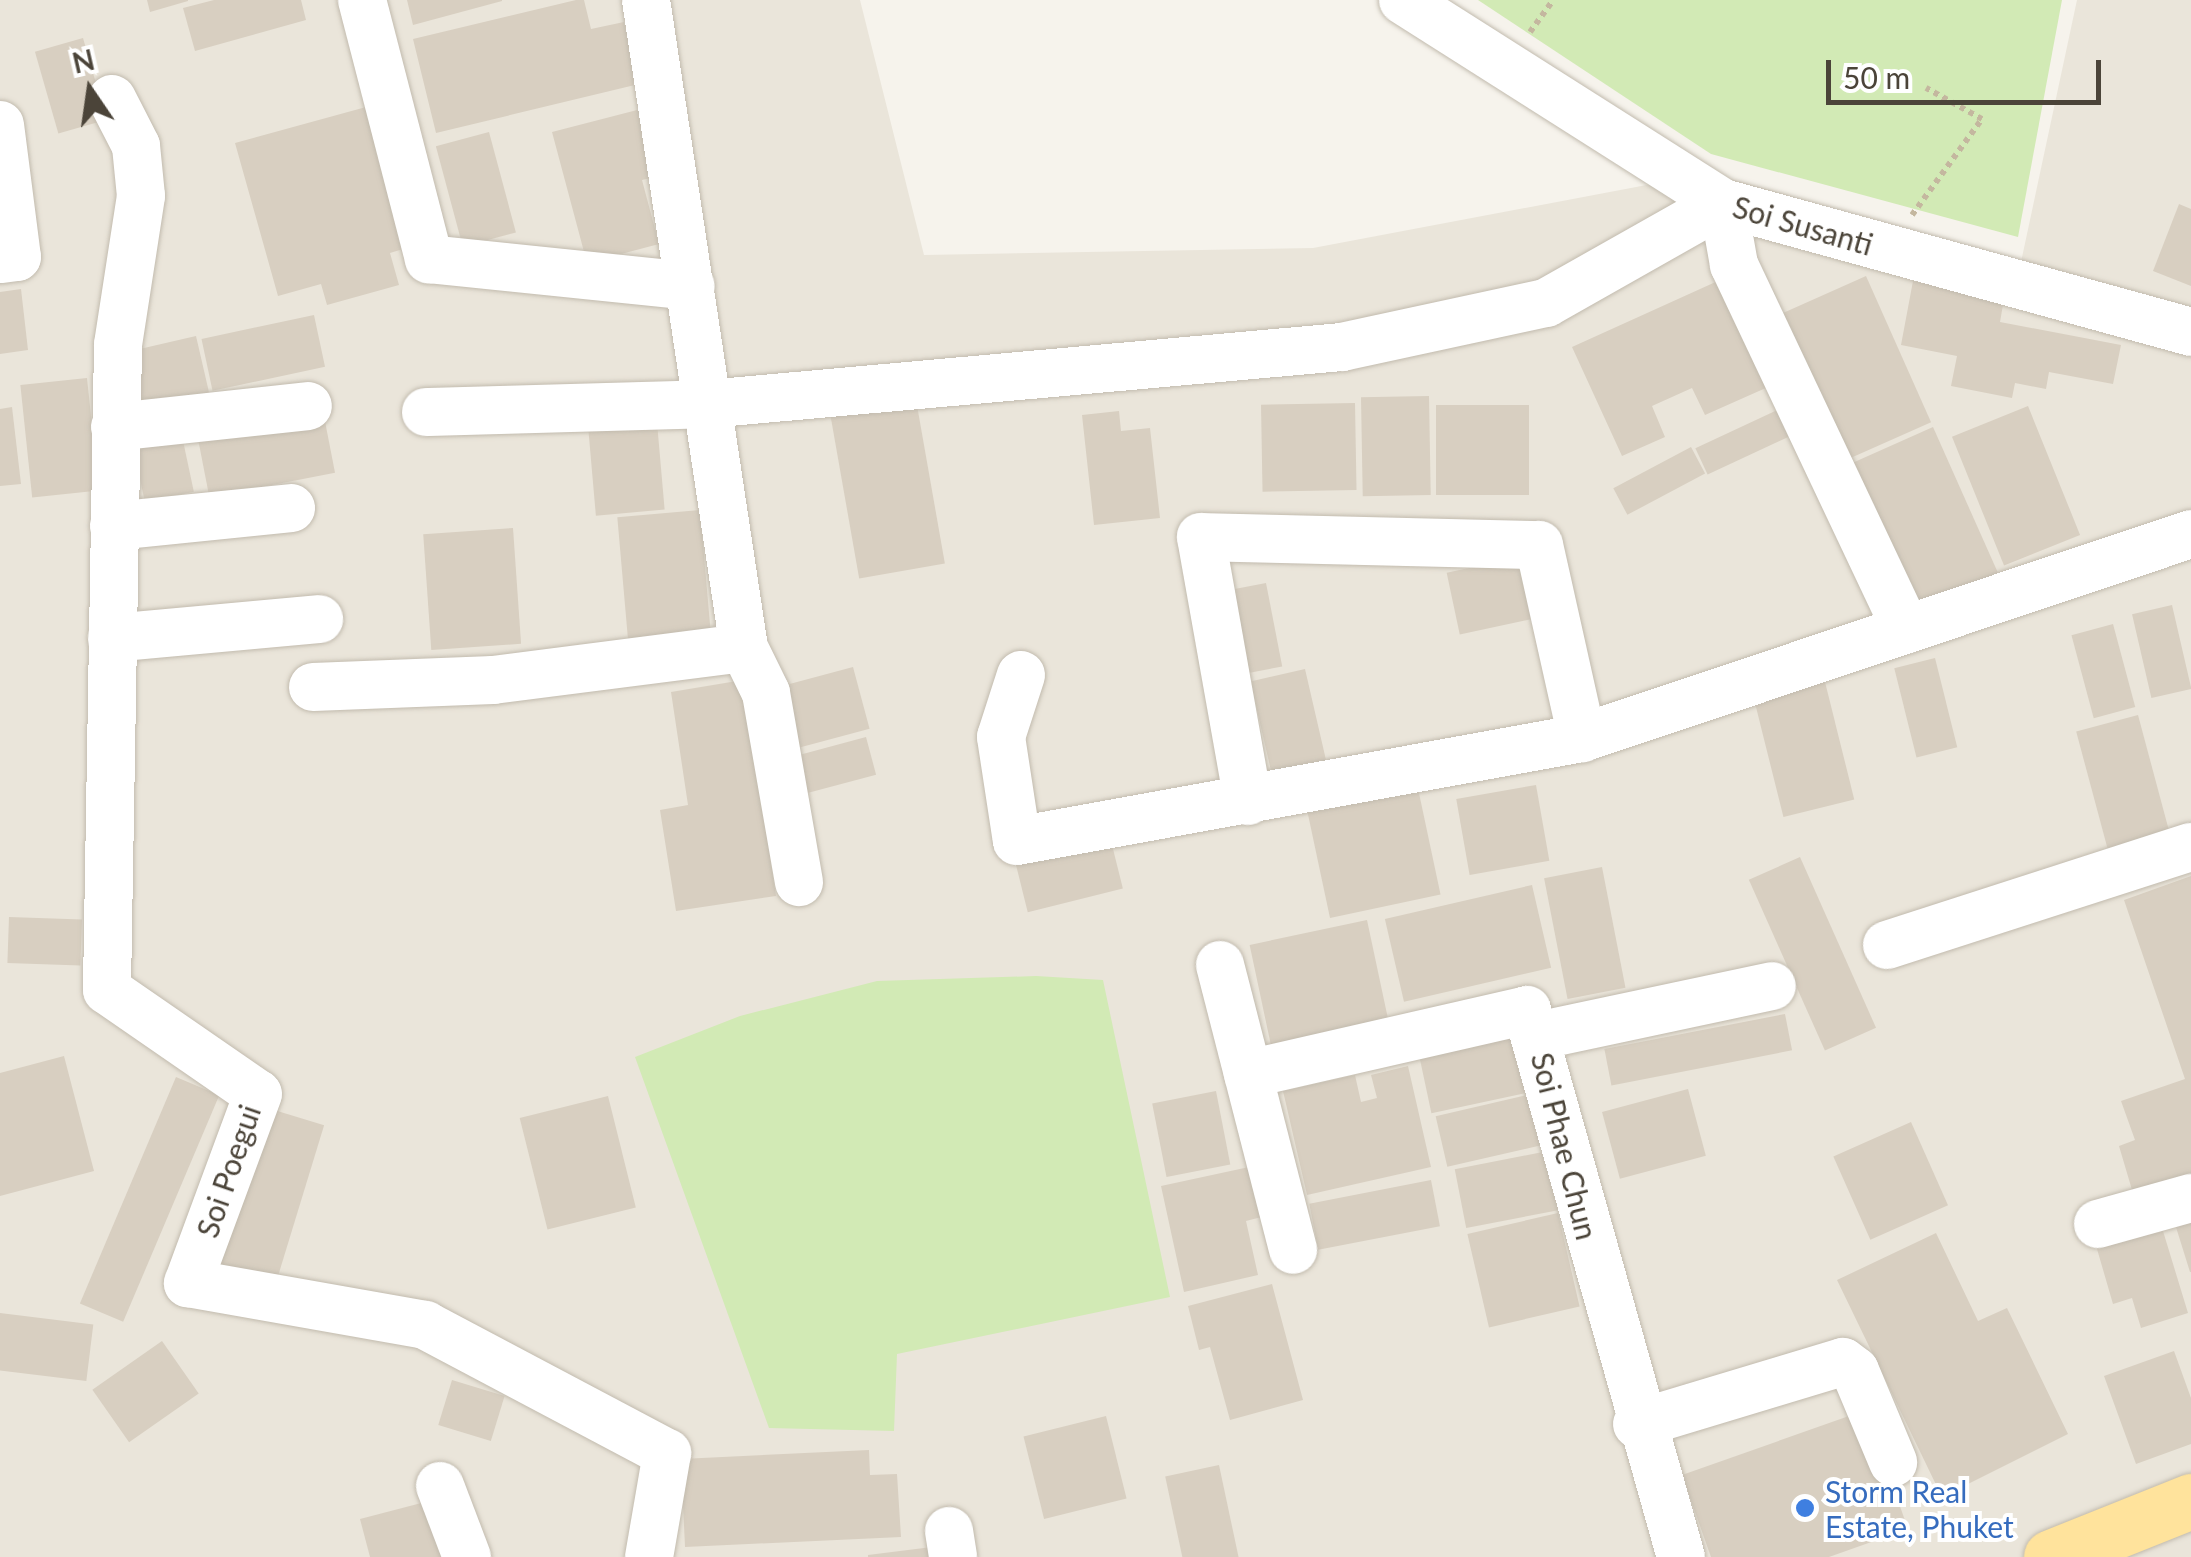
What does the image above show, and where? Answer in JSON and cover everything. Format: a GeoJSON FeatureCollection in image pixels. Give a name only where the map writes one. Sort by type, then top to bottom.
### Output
{"type":"FeatureCollection","features":[{"type":"Feature","properties":{"kind":"main road"},"geometry":{"type":"LineString","coordinates":[[2050,1557],[2191,1502]]}},
{"type":"Feature","properties":{"kind":"street"},"geometry":{"type":"LineString","coordinates":[[362,0],[429,258],[691,286]]}},
{"type":"Feature","properties":{"kind":"street"},"geometry":{"type":"LineString","coordinates":[[646,0],[744,648],[766,693],[799,882]]}},
{"type":"Feature","properties":{"kind":"street","name":"Soi Susanti"},"geometry":{"type":"LineString","coordinates":[[1403,0],[1723,203],[2191,332]]}},
{"type":"Feature","properties":{"kind":"street","name":"Soi Poegui"},"geometry":{"type":"LineString","coordinates":[[112,99],[136,146],[141,196],[115,411],[107,990],[258,1094],[188,1283],[426,1326],[667,1453],[649,1557]]}},
{"type":"Feature","properties":{"kind":"street"},"geometry":{"type":"LineString","coordinates":[[0,125],[17,257],[0,259]]}},
{"type":"Feature","properties":{"kind":"street"},"geometry":{"type":"LineString","coordinates":[[426,412],[708,404],[1342,347],[1546,303],[1723,203],[1734,265],[1906,629]]}},
{"type":"Feature","properties":{"kind":"street"},"geometry":{"type":"LineString","coordinates":[[115,411],[308,406]]}},
{"type":"Feature","properties":{"kind":"street"},"geometry":{"type":"LineString","coordinates":[[114,526],[291,508]]}},
{"type":"Feature","properties":{"kind":"street"},"geometry":{"type":"LineString","coordinates":[[1021,675],[1000,738],[1017,841],[1582,738],[2191,534]]}},
{"type":"Feature","properties":{"kind":"street"},"geometry":{"type":"LineString","coordinates":[[1248,800],[1201,538],[1538,546],[1582,738]]}},
{"type":"Feature","properties":{"kind":"street"},"geometry":{"type":"LineString","coordinates":[[112,638],[320,619]]}},
{"type":"Feature","properties":{"kind":"street"},"geometry":{"type":"LineString","coordinates":[[313,687],[493,680],[744,648]]}},
{"type":"Feature","properties":{"kind":"street"},"geometry":{"type":"LineString","coordinates":[[1886,945],[2191,847]]}},
{"type":"Feature","properties":{"kind":"street"},"geometry":{"type":"LineString","coordinates":[[1220,965],[1293,1250]]}},
{"type":"Feature","properties":{"kind":"street"},"geometry":{"type":"LineString","coordinates":[[1537,1036],[1772,986]]}},
{"type":"Feature","properties":{"kind":"street","name":"Soi Phae Chun"},"geometry":{"type":"LineString","coordinates":[[1248,1074],[1527,1010],[1637,1424],[1681,1557]]}},
{"type":"Feature","properties":{"kind":"street"},"geometry":{"type":"LineString","coordinates":[[2098,1224],[2191,1198]]}},
{"type":"Feature","properties":{"kind":"street"},"geometry":{"type":"LineString","coordinates":[[1637,1424],[1842,1362],[1855,1371],[1894,1462]]}},
{"type":"Feature","properties":{"kind":"street"},"geometry":{"type":"LineString","coordinates":[[440,1486],[466,1557]]}},
{"type":"Feature","properties":{"kind":"path"},"geometry":{"type":"LineString","coordinates":[[1888,249],[1982,119],[1926,88]]}},
{"type":"Feature","properties":{"kind":"shaded area"},"geometry":{"type":"Polygon","coordinates":[[[0,0],[860,0],[924,255],[1313,248],[1710,173],[2021,262],[2077,0],[2191,0],[2191,1557],[0,1557],[0,0]]]}},
{"type":"Feature","properties":{"kind":"green space"},"geometry":{"type":"Polygon","coordinates":[[[1478,0],[2062,0],[2018,237],[1711,154],[1478,0]]]}},
{"type":"Feature","properties":{"kind":"green space"},"geometry":{"type":"Polygon","coordinates":[[[1036,976],[1103,980],[1170,1297],[897,1354],[894,1431],[769,1428],[635,1057],[740,1016],[877,981],[1036,976]]]}},
{"type":"Feature","properties":{"kind":"building"},"geometry":{"type":"Polygon","coordinates":[[[147,0],[188,0],[188,1],[150,12],[147,0]]]}},
{"type":"Feature","properties":{"kind":"building"},"geometry":{"type":"Polygon","coordinates":[[[214,0],[301,0],[306,20],[195,51],[183,8],[214,0]]]}},
{"type":"Feature","properties":{"kind":"building"},"geometry":{"type":"Polygon","coordinates":[[[407,0],[502,0],[502,1],[413,25],[407,0]]]}},
{"type":"Feature","properties":{"kind":"building"},"geometry":{"type":"Polygon","coordinates":[[[584,0],[591,29],[624,22],[639,84],[436,133],[413,39],[584,0]]]}},
{"type":"Feature","properties":{"kind":"building"},"geometry":{"type":"Polygon","coordinates":[[[83,38],[106,120],[58,133],[35,52],[83,38]]]}},
{"type":"Feature","properties":{"kind":"building"},"geometry":{"type":"Polygon","coordinates":[[[377,104],[416,245],[390,253],[399,285],[327,305],[321,284],[278,296],[235,143],[377,104]]]}},
{"type":"Feature","properties":{"kind":"building"},"geometry":{"type":"Polygon","coordinates":[[[641,109],[659,176],[642,180],[659,244],[587,263],[552,132],[641,109]]]}},
{"type":"Feature","properties":{"kind":"building"},"geometry":{"type":"Polygon","coordinates":[[[489,132],[516,232],[463,247],[436,146],[489,132]]]}},
{"type":"Feature","properties":{"kind":"building"},"geometry":{"type":"Polygon","coordinates":[[[2179,204],[2191,209],[2191,286],[2153,271],[2179,204]]]}},
{"type":"Feature","properties":{"kind":"building"},"geometry":{"type":"Polygon","coordinates":[[[1731,275],[1768,387],[1705,415],[1692,388],[1652,406],[1665,437],[1622,456],[1572,347],[1731,275]]]}},
{"type":"Feature","properties":{"kind":"building"},"geometry":{"type":"Polygon","coordinates":[[[1866,276],[1931,422],[1842,462],[1776,316],[1866,276]]]}},
{"type":"Feature","properties":{"kind":"building"},"geometry":{"type":"Polygon","coordinates":[[[1913,281],[2004,299],[2000,322],[2121,345],[2113,384],[2049,372],[2046,389],[2015,383],[2012,398],[1951,386],[1957,356],[1901,345],[1913,281]]]}},
{"type":"Feature","properties":{"kind":"building"},"geometry":{"type":"Polygon","coordinates":[[[21,289],[28,350],[0,354],[0,292],[21,289]]]}},
{"type":"Feature","properties":{"kind":"building"},"geometry":{"type":"Polygon","coordinates":[[[314,315],[325,367],[213,391],[202,339],[314,315]]]}},
{"type":"Feature","properties":{"kind":"building"},"geometry":{"type":"Polygon","coordinates":[[[196,336],[209,393],[141,409],[128,352],[196,336]]]}},
{"type":"Feature","properties":{"kind":"building"},"geometry":{"type":"Polygon","coordinates":[[[87,378],[99,490],[32,497],[20,385],[87,378]]]}},
{"type":"Feature","properties":{"kind":"building"},"geometry":{"type":"Polygon","coordinates":[[[915,394],[945,563],[859,578],[829,409],[915,394]]]}},
{"type":"Feature","properties":{"kind":"building"},"geometry":{"type":"Polygon","coordinates":[[[1429,396],[1431,495],[1363,496],[1361,397],[1429,396]]]}},
{"type":"Feature","properties":{"kind":"building"},"geometry":{"type":"Polygon","coordinates":[[[1355,403],[1357,490],[1263,492],[1261,405],[1355,403]]]}},
{"type":"Feature","properties":{"kind":"building"},"geometry":{"type":"Polygon","coordinates":[[[1436,405],[1529,405],[1529,495],[1436,495],[1436,405]]]}},
{"type":"Feature","properties":{"kind":"building"},"geometry":{"type":"Polygon","coordinates":[[[1786,406],[1798,432],[1708,475],[1695,448],[1786,406]]]}},
{"type":"Feature","properties":{"kind":"building"},"geometry":{"type":"Polygon","coordinates":[[[2028,406],[2080,535],[2004,566],[1952,437],[2028,406]]]}},
{"type":"Feature","properties":{"kind":"building"},"geometry":{"type":"Polygon","coordinates":[[[12,407],[21,484],[0,486],[0,409],[12,407]]]}},
{"type":"Feature","properties":{"kind":"building"},"geometry":{"type":"Polygon","coordinates":[[[323,411],[335,473],[209,497],[197,435],[323,411]]]}},
{"type":"Feature","properties":{"kind":"building"},"geometry":{"type":"Polygon","coordinates":[[[656,411],[665,510],[596,516],[587,417],[656,411]]]}},
{"type":"Feature","properties":{"kind":"building"},"geometry":{"type":"Polygon","coordinates":[[[1119,411],[1121,431],[1150,428],[1160,518],[1094,525],[1082,415],[1119,411]]]}},
{"type":"Feature","properties":{"kind":"building"},"geometry":{"type":"Polygon","coordinates":[[[1933,427],[1998,574],[1917,610],[1852,463],[1933,427]]]}},
{"type":"Feature","properties":{"kind":"building"},"geometry":{"type":"Polygon","coordinates":[[[182,436],[194,492],[145,502],[133,446],[182,436]]]}},
{"type":"Feature","properties":{"kind":"building"},"geometry":{"type":"Polygon","coordinates":[[[1691,447],[1705,473],[1627,515],[1613,488],[1691,447]]]}},
{"type":"Feature","properties":{"kind":"building"},"geometry":{"type":"Polygon","coordinates":[[[700,510],[711,640],[629,647],[617,517],[700,510]]]}},
{"type":"Feature","properties":{"kind":"building"},"geometry":{"type":"Polygon","coordinates":[[[513,528],[521,644],[431,650],[423,534],[513,528]]]}},
{"type":"Feature","properties":{"kind":"building"},"geometry":{"type":"Polygon","coordinates":[[[1521,557],[1534,619],[1460,634],[1447,573],[1521,557]]]}},
{"type":"Feature","properties":{"kind":"building"},"geometry":{"type":"Polygon","coordinates":[[[1266,583],[1282,666],[1238,675],[1222,592],[1266,583]]]}},
{"type":"Feature","properties":{"kind":"building"},"geometry":{"type":"Polygon","coordinates":[[[2172,605],[2191,689],[2151,698],[2132,614],[2172,605]]]}},
{"type":"Feature","properties":{"kind":"building"},"geometry":{"type":"Polygon","coordinates":[[[2113,624],[2135,707],[2094,718],[2071,635],[2113,624]]]}},
{"type":"Feature","properties":{"kind":"building"},"geometry":{"type":"Polygon","coordinates":[[[1935,658],[1957,747],[1917,757],[1894,668],[1935,658]]]}},
{"type":"Feature","properties":{"kind":"building"},"geometry":{"type":"Polygon","coordinates":[[[853,667],[870,729],[788,751],[772,689],[853,667]]]}},
{"type":"Feature","properties":{"kind":"building"},"geometry":{"type":"Polygon","coordinates":[[[1305,669],[1327,765],[1273,778],[1250,682],[1305,669]]]}},
{"type":"Feature","properties":{"kind":"building"},"geometry":{"type":"Polygon","coordinates":[[[743,680],[776,896],[676,911],[660,810],[688,805],[671,692],[743,680]]]}},
{"type":"Feature","properties":{"kind":"building"},"geometry":{"type":"Polygon","coordinates":[[[1825,682],[1854,799],[1783,817],[1754,700],[1825,682]]]}},
{"type":"Feature","properties":{"kind":"building"},"geometry":{"type":"Polygon","coordinates":[[[2138,715],[2170,835],[2108,851],[2076,732],[2138,715]]]}},
{"type":"Feature","properties":{"kind":"building"},"geometry":{"type":"Polygon","coordinates":[[[866,737],[876,775],[806,794],[795,756],[866,737]]]}},
{"type":"Feature","properties":{"kind":"building"},"geometry":{"type":"Polygon","coordinates":[[[1416,779],[1441,894],[1330,918],[1305,802],[1416,779]]]}},
{"type":"Feature","properties":{"kind":"building"},"geometry":{"type":"Polygon","coordinates":[[[1536,785],[1549,861],[1470,875],[1456,799],[1536,785]]]}},
{"type":"Feature","properties":{"kind":"building"},"geometry":{"type":"Polygon","coordinates":[[[1111,841],[1123,889],[1028,912],[1016,865],[1111,841]]]}},
{"type":"Feature","properties":{"kind":"building"},"geometry":{"type":"Polygon","coordinates":[[[1800,857],[1876,1028],[1825,1051],[1749,880],[1800,857]]]}},
{"type":"Feature","properties":{"kind":"building"},"geometry":{"type":"Polygon","coordinates":[[[1602,867],[1625,988],[1568,999],[1544,878],[1602,867]]]}},
{"type":"Feature","properties":{"kind":"building"},"geometry":{"type":"Polygon","coordinates":[[[2191,876],[2191,1182],[2135,1200],[2119,1146],[2135,1140],[2121,1101],[2185,1079],[2124,900],[2191,876]]]}},
{"type":"Feature","properties":{"kind":"building"},"geometry":{"type":"Polygon","coordinates":[[[1532,885],[1551,968],[1404,1002],[1385,919],[1532,885]]]}},
{"type":"Feature","properties":{"kind":"building"},"geometry":{"type":"Polygon","coordinates":[[[9,917],[82,920],[80,966],[7,963],[9,917]]]}},
{"type":"Feature","properties":{"kind":"building"},"geometry":{"type":"Polygon","coordinates":[[[1367,920],[1389,1025],[1272,1050],[1250,945],[1367,920]]]}},
{"type":"Feature","properties":{"kind":"building"},"geometry":{"type":"Polygon","coordinates":[[[1785,1014],[1792,1050],[1611,1085],[1604,1049],[1785,1014]]]}},
{"type":"Feature","properties":{"kind":"building"},"geometry":{"type":"Polygon","coordinates":[[[1525,1034],[1537,1091],[1431,1113],[1419,1056],[1525,1034]]]}},
{"type":"Feature","properties":{"kind":"building"},"geometry":{"type":"Polygon","coordinates":[[[64,1056],[94,1171],[0,1196],[0,1073],[64,1056]]]}},
{"type":"Feature","properties":{"kind":"building"},"geometry":{"type":"Polygon","coordinates":[[[1408,1066],[1431,1167],[1307,1195],[1283,1091],[1355,1075],[1361,1102],[1377,1098],[1371,1075],[1408,1066]]]}},
{"type":"Feature","properties":{"kind":"building"},"geometry":{"type":"Polygon","coordinates":[[[176,1077],[219,1095],[123,1322],[80,1303],[176,1077]]]}},
{"type":"Feature","properties":{"kind":"building"},"geometry":{"type":"Polygon","coordinates":[[[1688,1089],[1706,1156],[1620,1179],[1602,1112],[1688,1089]]]}},
{"type":"Feature","properties":{"kind":"building"},"geometry":{"type":"Polygon","coordinates":[[[1216,1091],[1230,1165],[1167,1177],[1152,1103],[1216,1091]]]}},
{"type":"Feature","properties":{"kind":"building"},"geometry":{"type":"Polygon","coordinates":[[[1536,1093],[1548,1144],[1447,1167],[1436,1116],[1536,1093]]]}},
{"type":"Feature","properties":{"kind":"building"},"geometry":{"type":"Polygon","coordinates":[[[608,1096],[636,1208],[548,1230],[520,1118],[608,1096]]]}},
{"type":"Feature","properties":{"kind":"building"},"geometry":{"type":"Polygon","coordinates":[[[261,1106],[324,1125],[274,1289],[211,1270],[261,1106]]]}},
{"type":"Feature","properties":{"kind":"building"},"geometry":{"type":"Polygon","coordinates":[[[1911,1122],[1948,1205],[1870,1240],[1833,1157],[1911,1122]]]}},
{"type":"Feature","properties":{"kind":"building"},"geometry":{"type":"Polygon","coordinates":[[[1548,1151],[1559,1210],[1466,1228],[1455,1169],[1548,1151]]]}},
{"type":"Feature","properties":{"kind":"building"},"geometry":{"type":"Polygon","coordinates":[[[1263,1164],[1273,1214],[1246,1221],[1258,1275],[1184,1292],[1161,1186],[1263,1164]]]}},
{"type":"Feature","properties":{"kind":"building"},"geometry":{"type":"Polygon","coordinates":[[[1431,1180],[1440,1226],[1318,1250],[1309,1204],[1431,1180]]]}},
{"type":"Feature","properties":{"kind":"building"},"geometry":{"type":"Polygon","coordinates":[[[1558,1213],[1580,1307],[1489,1327],[1467,1234],[1558,1213]]]}},
{"type":"Feature","properties":{"kind":"building"},"geometry":{"type":"Polygon","coordinates":[[[2191,1219],[2191,1272],[2190,1272],[2175,1224],[2191,1219]]]}},
{"type":"Feature","properties":{"kind":"building"},"geometry":{"type":"Polygon","coordinates":[[[2163,1231],[2188,1313],[2141,1328],[2132,1298],[2113,1304],[2097,1249],[2163,1231]]]}},
{"type":"Feature","properties":{"kind":"building"},"geometry":{"type":"Polygon","coordinates":[[[1936,1233],[1978,1321],[2007,1308],[2068,1434],[1942,1497],[1837,1280],[1936,1233]]]}},
{"type":"Feature","properties":{"kind":"building"},"geometry":{"type":"Polygon","coordinates":[[[1272,1284],[1303,1400],[1230,1420],[1210,1347],[1199,1350],[1188,1306],[1272,1284]]]}},
{"type":"Feature","properties":{"kind":"building"},"geometry":{"type":"Polygon","coordinates":[[[0,1313],[93,1324],[86,1381],[0,1370],[0,1313]]]}},
{"type":"Feature","properties":{"kind":"building"},"geometry":{"type":"Polygon","coordinates":[[[162,1341],[199,1393],[129,1442],[92,1390],[162,1341]]]}},
{"type":"Feature","properties":{"kind":"building"},"geometry":{"type":"Polygon","coordinates":[[[2174,1351],[2191,1398],[2191,1444],[2136,1464],[2104,1376],[2174,1351]]]}},
{"type":"Feature","properties":{"kind":"building"},"geometry":{"type":"Polygon","coordinates":[[[452,1380],[505,1396],[491,1441],[438,1425],[452,1380]]]}},
{"type":"Feature","properties":{"kind":"building"},"geometry":{"type":"Polygon","coordinates":[[[1866,1410],[1908,1529],[1829,1557],[1711,1557],[1682,1475],[1866,1410]]]}},
{"type":"Feature","properties":{"kind":"building"},"geometry":{"type":"Polygon","coordinates":[[[1106,1416],[1127,1498],[1044,1519],[1024,1437],[1106,1416]]]}},
{"type":"Feature","properties":{"kind":"building"},"geometry":{"type":"Polygon","coordinates":[[[869,1450],[870,1475],[897,1474],[901,1537],[685,1547],[681,1459],[869,1450]]]}},
{"type":"Feature","properties":{"kind":"building"},"geometry":{"type":"Polygon","coordinates":[[[1219,1465],[1239,1557],[1182,1557],[1165,1476],[1219,1465]]]}},
{"type":"Feature","properties":{"kind":"building"},"geometry":{"type":"Polygon","coordinates":[[[429,1501],[444,1557],[370,1557],[360,1519],[429,1501]]]}},
{"type":"Feature","properties":{"kind":"building"},"geometry":{"type":"Polygon","coordinates":[[[940,1546],[941,1557],[868,1557],[868,1555],[940,1546]]]}},
{"type":"Feature","properties":{"kind":"place","name":"Storm Real Estate, Phuket"},"geometry":{"type":"Point","coordinates":[1805,1508]}}]}
